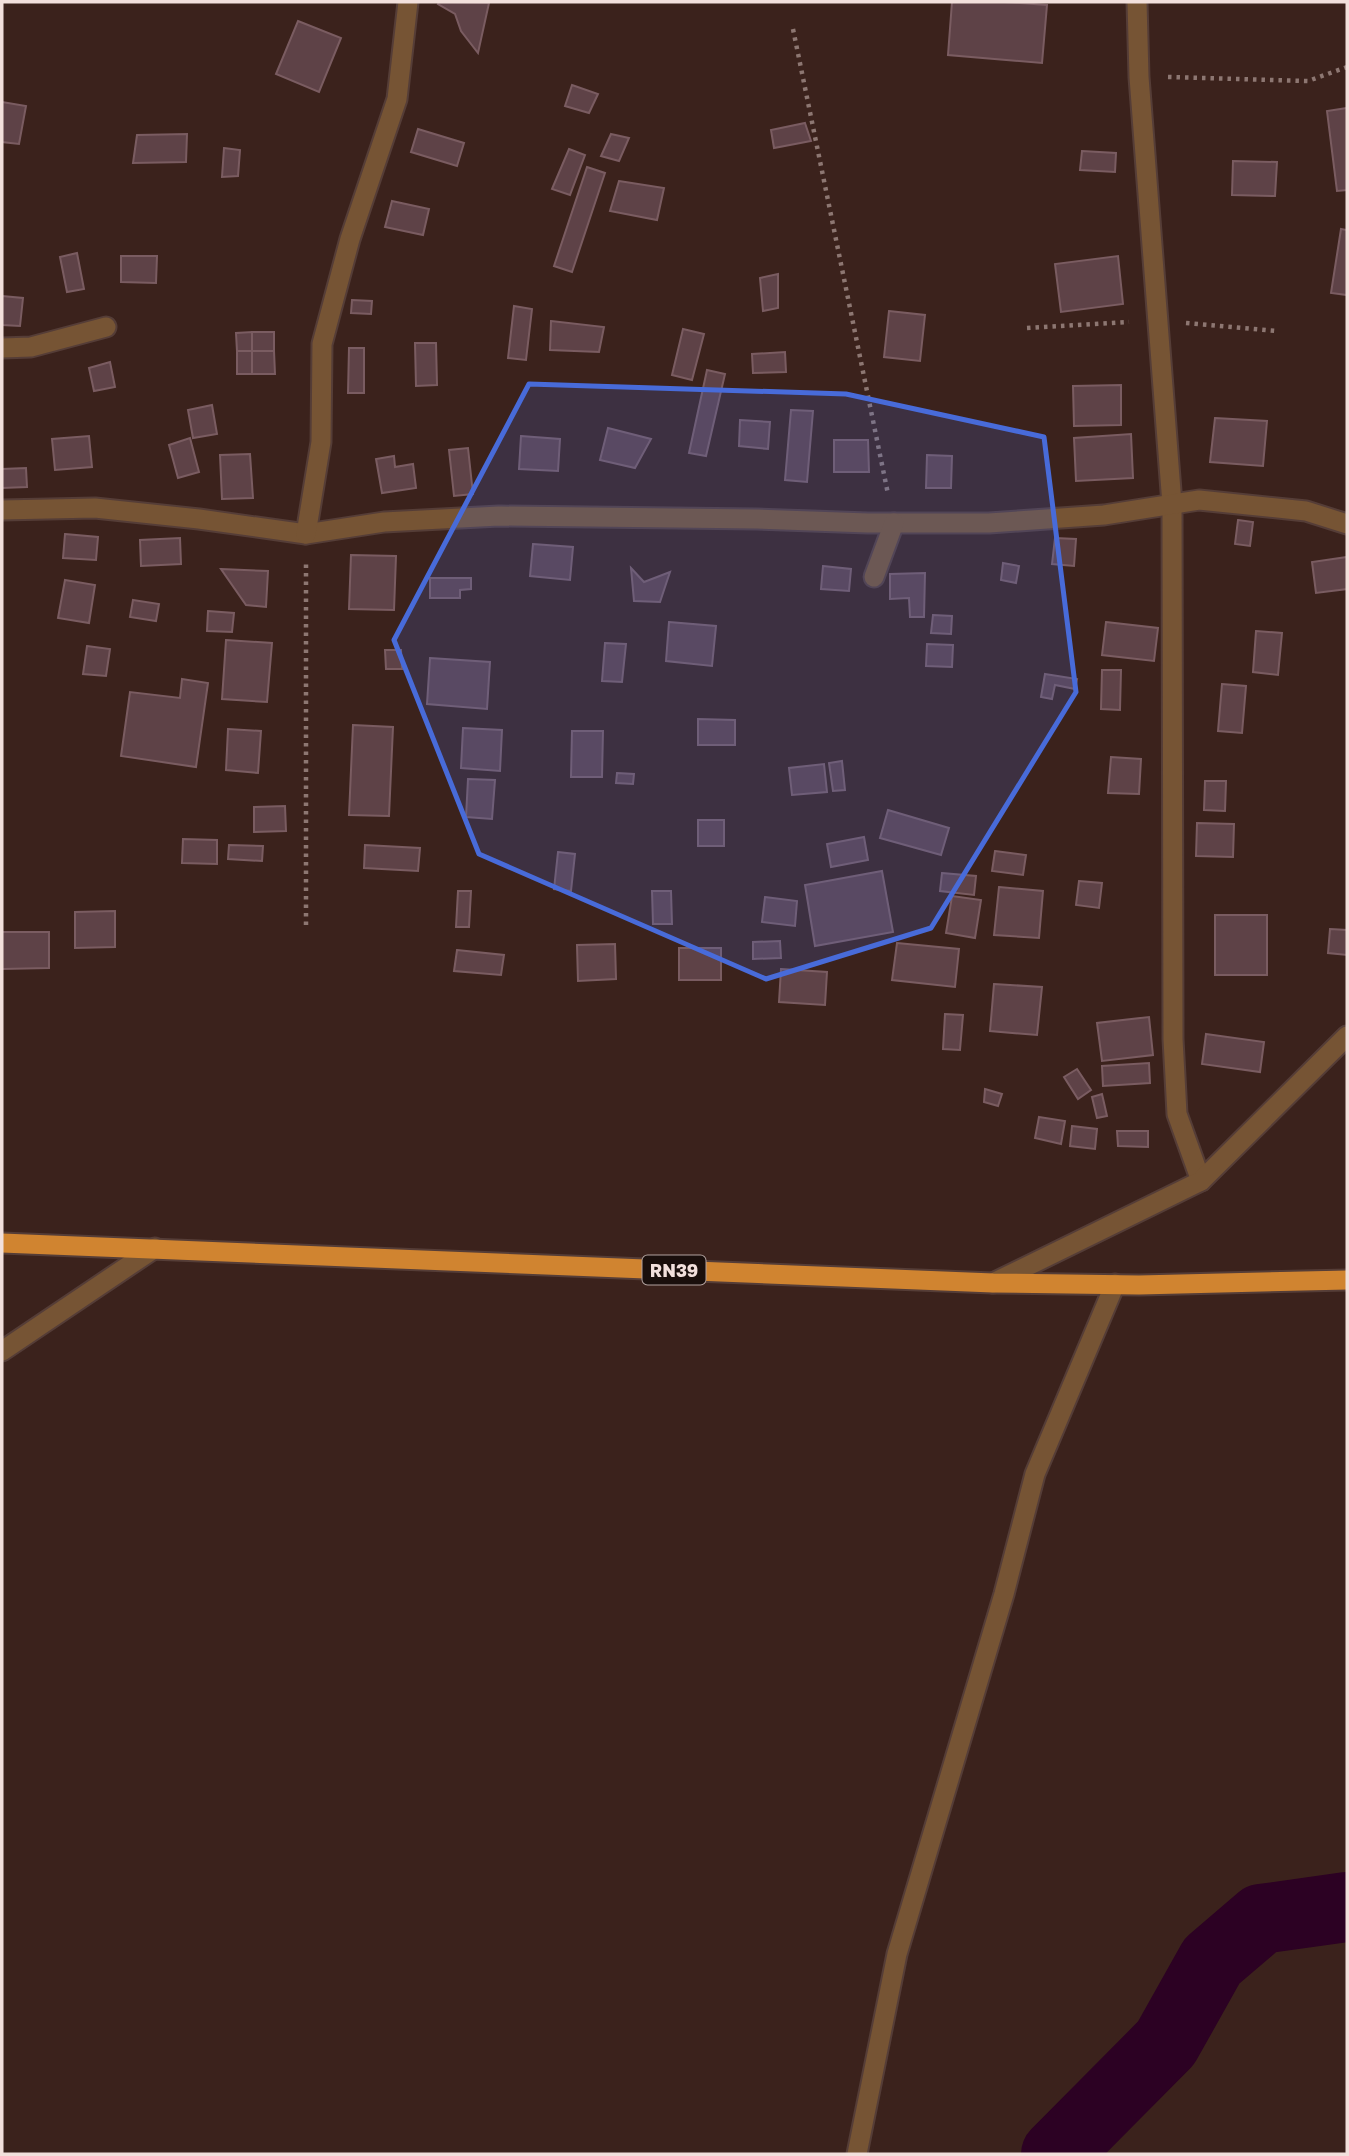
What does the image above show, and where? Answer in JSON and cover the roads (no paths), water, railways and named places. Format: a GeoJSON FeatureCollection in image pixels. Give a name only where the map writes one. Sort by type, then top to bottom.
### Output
{"type":"FeatureCollection","features":[{"type":"Feature","properties":{"kind":"highway","name":"RN39"},"geometry":{"type":"LineString","coordinates":[[2,1243],[993,1283],[1347,1280]]}},
{"type":"Feature","properties":{"kind":"street"},"geometry":{"type":"LineString","coordinates":[[306,534],[321,442],[322,344],[350,239],[397,99],[408,2]]}},
{"type":"Feature","properties":{"kind":"street"},"geometry":{"type":"LineString","coordinates":[[1137,2],[1139,77],[1172,504],[1173,1039],[1177,1114],[1200,1181]]}},
{"type":"Feature","properties":{"kind":"street"},"geometry":{"type":"LineString","coordinates":[[2,348],[31,347],[106,327]]}},
{"type":"Feature","properties":{"kind":"street"},"geometry":{"type":"LineString","coordinates":[[2,510],[95,508],[306,534],[384,522],[499,516],[989,523],[1104,515],[1199,500],[1306,511],[1347,524]]}},
{"type":"Feature","properties":{"kind":"street"},"geometry":{"type":"LineString","coordinates":[[874,577],[894,523]]}},
{"type":"Feature","properties":{"kind":"street"},"geometry":{"type":"LineString","coordinates":[[993,1283],[1200,1181],[1347,1036]]}},
{"type":"Feature","properties":{"kind":"street"},"geometry":{"type":"LineString","coordinates":[[2,1351],[155,1248]]}},
{"type":"Feature","properties":{"kind":"street"},"geometry":{"type":"LineString","coordinates":[[857,2154],[897,1954],[1004,1594],[1035,1474],[1115,1284]]}},
{"type":"Feature","properties":{"kind":"waterway"},"geometry":{"type":"LineString","coordinates":[[1056,2154],[1166,2043],[1212,1961],[1261,1919],[1347,1907]]}}]}
